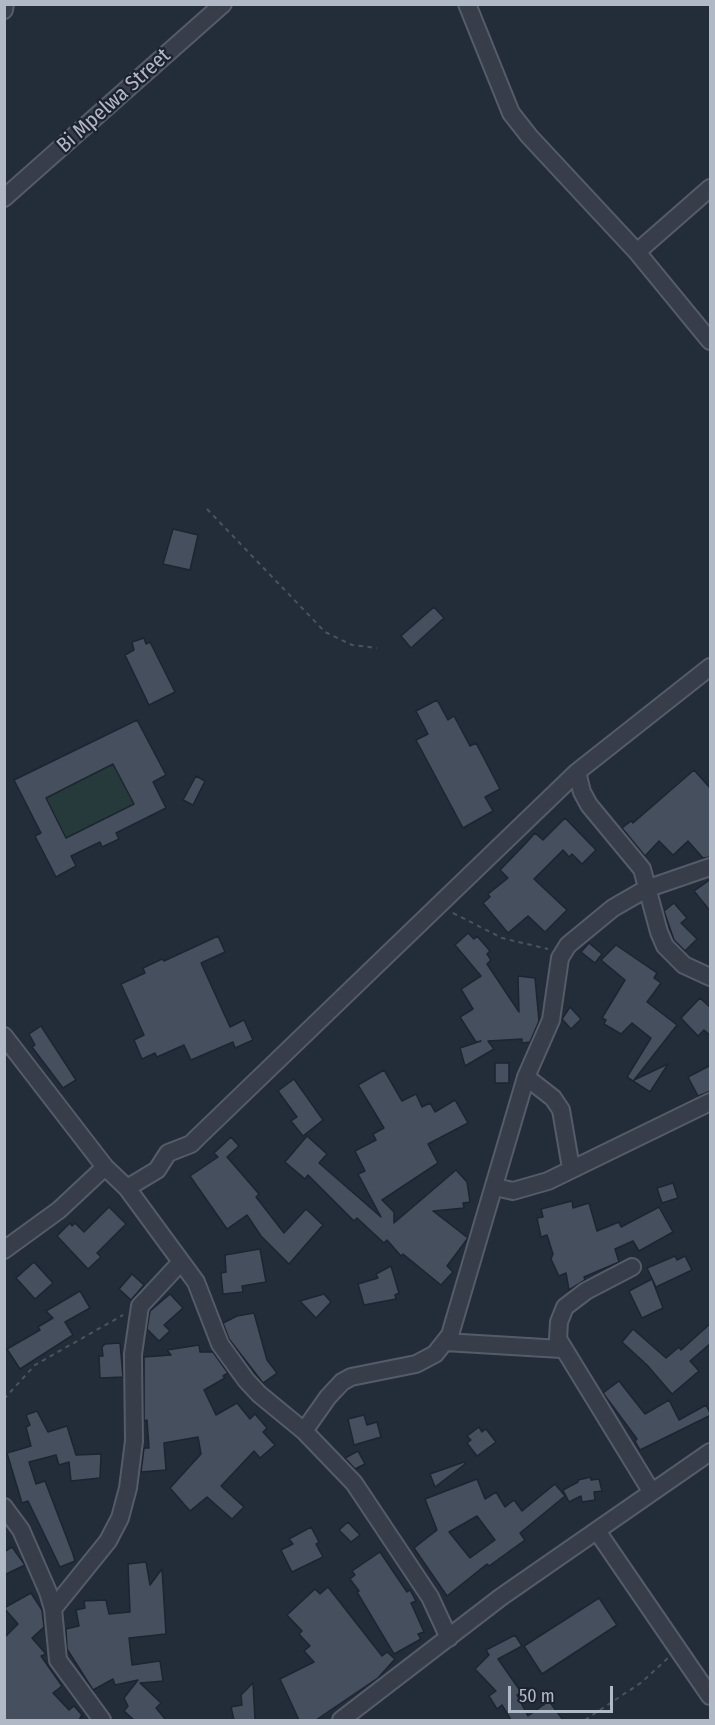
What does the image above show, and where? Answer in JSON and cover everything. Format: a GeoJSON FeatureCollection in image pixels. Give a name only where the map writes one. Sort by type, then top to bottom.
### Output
{"type":"FeatureCollection","features":[{"type":"Feature","properties":{"kind":"street"},"geometry":{"type":"LineString","coordinates":[[4,10],[5,4]]}},
{"type":"Feature","properties":{"kind":"street","name":"Bi Mpelwa Street"},"geometry":{"type":"LineString","coordinates":[[4,198],[223,4]]}},
{"type":"Feature","properties":{"kind":"street"},"geometry":{"type":"LineString","coordinates":[[467,4],[511,113],[529,136],[637,252],[711,340]]}},
{"type":"Feature","properties":{"kind":"street"},"geometry":{"type":"LineString","coordinates":[[637,252],[711,188]]}},
{"type":"Feature","properties":{"kind":"street"},"geometry":{"type":"LineString","coordinates":[[127,1188],[157,1170],[168,1153],[191,1144],[374,965],[439,906],[577,772],[711,667]]}},
{"type":"Feature","properties":{"kind":"street"},"geometry":{"type":"LineString","coordinates":[[577,772],[588,805],[638,863],[666,946],[684,965],[711,977]]}},
{"type":"Feature","properties":{"kind":"street"},"geometry":{"type":"LineString","coordinates":[[304,1431],[328,1397],[342,1382],[351,1377],[416,1364],[428,1359],[445,1342],[454,1324],[526,1077],[551,1020],[560,957],[583,931],[613,908],[646,889],[711,867]]}},
{"type":"Feature","properties":{"kind":"street"},"geometry":{"type":"LineString","coordinates":[[4,1036],[105,1167],[127,1188],[181,1262],[205,1300],[220,1344],[246,1380],[259,1395],[304,1431],[354,1483],[430,1597],[448,1638]]}},
{"type":"Feature","properties":{"kind":"street"},"geometry":{"type":"LineString","coordinates":[[526,1077],[553,1098],[561,1110],[571,1168]]}},
{"type":"Feature","properties":{"kind":"street"},"geometry":{"type":"LineString","coordinates":[[495,1187],[513,1191],[525,1190],[711,1102]]}},
{"type":"Feature","properties":{"kind":"street"},"geometry":{"type":"LineString","coordinates":[[4,1250],[59,1210],[105,1167]]}},
{"type":"Feature","properties":{"kind":"street"},"geometry":{"type":"LineString","coordinates":[[53,1610],[108,1541],[120,1518],[128,1488],[134,1441],[133,1354],[140,1306],[181,1262]]}},
{"type":"Feature","properties":{"kind":"street"},"geometry":{"type":"LineString","coordinates":[[632,1267],[586,1291],[565,1307],[559,1322],[558,1339],[561,1349],[651,1491]]}},
{"type":"Feature","properties":{"kind":"street"},"geometry":{"type":"LineString","coordinates":[[445,1342],[561,1349]]}},
{"type":"Feature","properties":{"kind":"street"},"geometry":{"type":"LineString","coordinates":[[340,1720],[501,1597],[597,1532],[651,1491],[711,1452]]}},
{"type":"Feature","properties":{"kind":"street"},"geometry":{"type":"LineString","coordinates":[[4,1507],[21,1530],[53,1610],[58,1660],[102,1720]]}},
{"type":"Feature","properties":{"kind":"street"},"geometry":{"type":"LineString","coordinates":[[597,1532],[676,1650],[711,1696]]}},
{"type":"Feature","properties":{"kind":"path"},"geometry":{"type":"LineString","coordinates":[[207,509],[324,632],[352,645],[377,648]]}},
{"type":"Feature","properties":{"kind":"path"},"geometry":{"type":"LineString","coordinates":[[439,906],[502,938],[546,948],[560,957]]}},
{"type":"Feature","properties":{"kind":"path"},"geometry":{"type":"LineString","coordinates":[[4,1399],[35,1365],[140,1306]]}},
{"type":"Feature","properties":{"kind":"path"},"geometry":{"type":"LineString","coordinates":[[585,1720],[642,1682],[676,1650]]}},
{"type":"Feature","properties":{"kind":"green space"},"geometry":{"type":"Polygon","coordinates":[[[113,764],[134,804],[66,838],[46,798],[113,764]]]}},
{"type":"Feature","properties":{"kind":"building"},"geometry":{"type":"Polygon","coordinates":[[[173,529],[198,535],[190,570],[163,564],[173,529]]]}},
{"type":"Feature","properties":{"kind":"building"},"geometry":{"type":"Polygon","coordinates":[[[434,607],[444,618],[411,648],[401,636],[434,607]]]}},
{"type":"Feature","properties":{"kind":"building"},"geometry":{"type":"Polygon","coordinates":[[[144,638],[146,644],[150,642],[175,692],[149,705],[125,655],[134,650],[132,642],[144,638]]]}},
{"type":"Feature","properties":{"kind":"building"},"geometry":{"type":"Polygon","coordinates":[[[437,700],[448,720],[454,716],[470,746],[476,743],[500,789],[485,797],[493,811],[463,828],[416,740],[428,734],[416,711],[437,700]]]}},
{"type":"Feature","properties":{"kind":"building"},"geometry":{"type":"Polygon","coordinates":[[[137,720],[166,775],[153,782],[166,808],[116,833],[119,839],[102,847],[100,842],[71,856],[76,866],[56,877],[35,836],[41,833],[14,780],[137,720]],[[113,764],[46,798],[66,838],[134,804],[113,764]]]}},
{"type":"Feature","properties":{"kind":"building"},"geometry":{"type":"Polygon","coordinates":[[[694,770],[711,789],[711,857],[703,858],[688,841],[673,855],[659,841],[645,856],[622,828],[631,821],[633,823],[694,770]]]}},
{"type":"Feature","properties":{"kind":"building"},"geometry":{"type":"Polygon","coordinates":[[[196,776],[205,781],[193,805],[183,800],[196,776]]]}},
{"type":"Feature","properties":{"kind":"building"},"geometry":{"type":"Polygon","coordinates":[[[565,818],[596,850],[582,864],[572,854],[569,857],[563,850],[534,879],[567,910],[545,932],[528,916],[508,933],[483,903],[490,897],[488,894],[508,878],[500,870],[535,833],[543,840],[565,818]]]}},
{"type":"Feature","properties":{"kind":"building"},"geometry":{"type":"Polygon","coordinates":[[[711,879],[711,912],[694,891],[711,879]]]}},
{"type":"Feature","properties":{"kind":"building"},"geometry":{"type":"Polygon","coordinates":[[[674,903],[687,918],[681,923],[697,939],[685,951],[674,940],[664,911],[674,903]]]}},
{"type":"Feature","properties":{"kind":"building"},"geometry":{"type":"Polygon","coordinates":[[[468,933],[474,939],[477,936],[490,951],[487,954],[491,960],[487,964],[519,1012],[518,976],[535,978],[539,1021],[530,1042],[522,1043],[522,1039],[488,1041],[494,1049],[465,1066],[460,1048],[481,1041],[476,1042],[460,1017],[473,1009],[461,989],[481,976],[455,945],[468,933]]]}},
{"type":"Feature","properties":{"kind":"building"},"geometry":{"type":"Polygon","coordinates":[[[218,936],[225,952],[201,963],[230,1027],[244,1020],[253,1040],[235,1048],[233,1042],[191,1060],[184,1045],[157,1057],[155,1053],[142,1059],[134,1040],[144,1035],[121,984],[145,973],[143,968],[162,959],[164,961],[218,936]]]}},
{"type":"Feature","properties":{"kind":"building"},"geometry":{"type":"Polygon","coordinates":[[[589,943],[602,954],[595,963],[581,952],[589,943]]]}},
{"type":"Feature","properties":{"kind":"building"},"geometry":{"type":"Polygon","coordinates":[[[616,945],[657,973],[654,978],[661,983],[647,1002],[677,1025],[634,1080],[668,1064],[650,1092],[627,1077],[651,1038],[632,1023],[621,1034],[604,1024],[606,1020],[602,1018],[625,980],[601,960],[616,945]]]}},
{"type":"Feature","properties":{"kind":"building"},"geometry":{"type":"Polygon","coordinates":[[[700,998],[711,1008],[711,1036],[704,1030],[698,1036],[681,1018],[700,998]]]}},
{"type":"Feature","properties":{"kind":"building"},"geometry":{"type":"Polygon","coordinates":[[[570,1007],[581,1019],[571,1029],[562,1019],[570,1007]]]}},
{"type":"Feature","properties":{"kind":"building"},"geometry":{"type":"Polygon","coordinates":[[[41,1026],[76,1080],[63,1088],[32,1047],[35,1045],[29,1034],[41,1026]]]}},
{"type":"Feature","properties":{"kind":"building"},"geometry":{"type":"Polygon","coordinates":[[[495,1063],[509,1063],[509,1083],[495,1083],[495,1063]]]}},
{"type":"Feature","properties":{"kind":"building"},"geometry":{"type":"Polygon","coordinates":[[[711,1065],[711,1091],[698,1096],[688,1077],[711,1065]]]}},
{"type":"Feature","properties":{"kind":"building"},"geometry":{"type":"Polygon","coordinates":[[[384,1070],[402,1101],[416,1094],[422,1107],[430,1103],[435,1112],[455,1100],[468,1123],[428,1144],[438,1163],[382,1200],[394,1212],[394,1223],[456,1170],[467,1182],[470,1202],[463,1203],[464,1208],[433,1211],[468,1238],[447,1266],[453,1272],[441,1285],[403,1254],[401,1256],[387,1240],[384,1243],[357,1218],[354,1221],[308,1175],[305,1179],[285,1162],[307,1136],[327,1154],[319,1163],[381,1217],[358,1174],[365,1171],[355,1151],[376,1140],[373,1134],[384,1128],[358,1085],[384,1070]]]}},
{"type":"Feature","properties":{"kind":"building"},"geometry":{"type":"Polygon","coordinates":[[[294,1079],[323,1120],[303,1136],[291,1121],[297,1117],[278,1091],[294,1079]]]}},
{"type":"Feature","properties":{"kind":"building"},"geometry":{"type":"Polygon","coordinates":[[[231,1137],[239,1146],[227,1157],[259,1194],[256,1197],[284,1233],[306,1209],[323,1225],[289,1264],[261,1236],[247,1215],[227,1229],[190,1176],[218,1157],[214,1153],[231,1137]]]}},
{"type":"Feature","properties":{"kind":"building"},"geometry":{"type":"Polygon","coordinates":[[[673,1183],[678,1198],[662,1203],[657,1188],[673,1183]]]}},
{"type":"Feature","properties":{"kind":"building"},"geometry":{"type":"Polygon","coordinates":[[[572,1201],[573,1208],[589,1203],[597,1231],[619,1222],[621,1227],[659,1207],[673,1232],[639,1251],[633,1241],[615,1249],[619,1262],[584,1277],[585,1280],[569,1290],[566,1273],[559,1276],[551,1259],[553,1254],[547,1235],[541,1237],[537,1218],[543,1217],[541,1209],[572,1201]]]}},
{"type":"Feature","properties":{"kind":"building"},"geometry":{"type":"Polygon","coordinates":[[[109,1207],[126,1224],[97,1253],[101,1257],[88,1269],[57,1236],[70,1223],[72,1226],[75,1223],[84,1232],[109,1207]]]}},
{"type":"Feature","properties":{"kind":"building"},"geometry":{"type":"Polygon","coordinates":[[[260,1249],[266,1282],[242,1286],[243,1292],[223,1294],[221,1273],[226,1272],[225,1255],[260,1249]]]}},
{"type":"Feature","properties":{"kind":"building"},"geometry":{"type":"Polygon","coordinates":[[[675,1256],[677,1260],[685,1256],[692,1270],[656,1287],[647,1268],[675,1256]]]}},
{"type":"Feature","properties":{"kind":"building"},"geometry":{"type":"Polygon","coordinates":[[[34,1262],[53,1283],[35,1299],[16,1278],[34,1262]]]}},
{"type":"Feature","properties":{"kind":"building"},"geometry":{"type":"Polygon","coordinates":[[[391,1266],[399,1293],[395,1295],[396,1299],[364,1305],[358,1284],[378,1278],[376,1274],[391,1266]]]}},
{"type":"Feature","properties":{"kind":"building"},"geometry":{"type":"Polygon","coordinates":[[[132,1274],[144,1285],[131,1300],[119,1289],[132,1274]]]}},
{"type":"Feature","properties":{"kind":"building"},"geometry":{"type":"Polygon","coordinates":[[[652,1279],[663,1308],[642,1318],[629,1291],[652,1279]]]}},
{"type":"Feature","properties":{"kind":"building"},"geometry":{"type":"Polygon","coordinates":[[[80,1291],[90,1308],[65,1322],[73,1335],[20,1369],[7,1349],[40,1330],[38,1327],[53,1318],[46,1311],[80,1291]]]}},
{"type":"Feature","properties":{"kind":"building"},"geometry":{"type":"Polygon","coordinates":[[[170,1294],[183,1308],[164,1325],[170,1331],[159,1341],[147,1329],[150,1311],[170,1294]]]}},
{"type":"Feature","properties":{"kind":"building"},"geometry":{"type":"Polygon","coordinates":[[[324,1294],[331,1302],[316,1318],[300,1301],[324,1294]]]}},
{"type":"Feature","properties":{"kind":"building"},"geometry":{"type":"Polygon","coordinates":[[[254,1313],[267,1360],[277,1373],[263,1383],[229,1339],[223,1323],[237,1316],[254,1313]]]}},
{"type":"Feature","properties":{"kind":"building"},"geometry":{"type":"Polygon","coordinates":[[[711,1323],[711,1343],[690,1361],[699,1371],[672,1394],[647,1365],[622,1342],[633,1329],[666,1358],[679,1347],[681,1350],[711,1323]]]}},
{"type":"Feature","properties":{"kind":"building"},"geometry":{"type":"Polygon","coordinates":[[[120,1343],[123,1377],[100,1378],[99,1356],[103,1356],[102,1347],[105,1344],[120,1343]]]}},
{"type":"Feature","properties":{"kind":"building"},"geometry":{"type":"Polygon","coordinates":[[[199,1345],[200,1352],[213,1352],[228,1373],[223,1376],[225,1378],[204,1390],[216,1415],[237,1403],[250,1419],[255,1414],[267,1428],[263,1432],[275,1445],[260,1458],[254,1451],[221,1486],[244,1507],[232,1519],[207,1497],[190,1511],[170,1488],[201,1454],[198,1437],[164,1443],[166,1470],[141,1472],[144,1448],[149,1448],[147,1420],[144,1421],[144,1357],[171,1355],[167,1350],[199,1345]]]}},
{"type":"Feature","properties":{"kind":"building"},"geometry":{"type":"Polygon","coordinates":[[[619,1381],[645,1414],[669,1400],[679,1420],[706,1405],[711,1415],[640,1450],[635,1441],[637,1439],[603,1393],[619,1381]]]}},
{"type":"Feature","properties":{"kind":"building"},"geometry":{"type":"Polygon","coordinates":[[[37,1411],[48,1432],[67,1426],[76,1455],[101,1454],[100,1478],[71,1481],[69,1462],[59,1465],[56,1455],[29,1462],[36,1484],[45,1481],[73,1554],[75,1561],[60,1567],[28,1501],[22,1503],[7,1453],[31,1446],[26,1427],[30,1425],[26,1415],[37,1411]]]}},
{"type":"Feature","properties":{"kind":"building"},"geometry":{"type":"Polygon","coordinates":[[[364,1415],[367,1425],[377,1422],[381,1437],[354,1445],[348,1419],[364,1415]]]}},
{"type":"Feature","properties":{"kind":"building"},"geometry":{"type":"Polygon","coordinates":[[[479,1427],[482,1432],[486,1429],[496,1442],[477,1456],[467,1443],[471,1440],[467,1436],[479,1427]]]}},
{"type":"Feature","properties":{"kind":"building"},"geometry":{"type":"Polygon","coordinates":[[[358,1451],[365,1464],[355,1469],[345,1458],[358,1451]]]}},
{"type":"Feature","properties":{"kind":"building"},"geometry":{"type":"Polygon","coordinates":[[[464,1462],[465,1464],[435,1487],[430,1474],[464,1462]]]}},
{"type":"Feature","properties":{"kind":"building"},"geometry":{"type":"Polygon","coordinates":[[[591,1477],[591,1480],[599,1479],[602,1491],[594,1492],[595,1500],[582,1502],[581,1496],[569,1502],[563,1490],[578,1480],[591,1477]]]}},
{"type":"Feature","properties":{"kind":"building"},"geometry":{"type":"Polygon","coordinates":[[[477,1479],[485,1499],[496,1492],[505,1507],[514,1500],[522,1511],[555,1484],[565,1496],[520,1533],[525,1540],[489,1566],[487,1564],[447,1596],[414,1548],[437,1530],[425,1499],[477,1479]],[[477,1516],[449,1532],[470,1558],[495,1540],[477,1516]]]}},
{"type":"Feature","properties":{"kind":"building"},"geometry":{"type":"Polygon","coordinates":[[[348,1522],[360,1535],[351,1542],[339,1530],[348,1522]]]}},
{"type":"Feature","properties":{"kind":"building"},"geometry":{"type":"Polygon","coordinates":[[[311,1527],[319,1542],[316,1544],[323,1557],[292,1572],[281,1550],[293,1544],[289,1539],[311,1527]]]}},
{"type":"Feature","properties":{"kind":"building"},"geometry":{"type":"Polygon","coordinates":[[[12,1547],[25,1565],[4,1575],[4,1552],[12,1547]]]}},
{"type":"Feature","properties":{"kind":"building"},"geometry":{"type":"Polygon","coordinates":[[[380,1552],[407,1592],[410,1590],[416,1601],[411,1603],[424,1632],[418,1634],[421,1639],[394,1654],[350,1579],[355,1575],[352,1571],[380,1552]]]}},
{"type":"Feature","properties":{"kind":"building"},"geometry":{"type":"Polygon","coordinates":[[[146,1562],[150,1585],[162,1569],[166,1634],[129,1638],[132,1665],[160,1661],[163,1681],[140,1683],[161,1703],[156,1708],[166,1720],[134,1720],[124,1711],[128,1706],[124,1698],[138,1680],[115,1685],[113,1679],[93,1690],[67,1649],[66,1629],[79,1626],[76,1610],[85,1608],[84,1601],[106,1600],[109,1614],[130,1612],[128,1564],[146,1562]]]}},
{"type":"Feature","properties":{"kind":"building"},"geometry":{"type":"Polygon","coordinates":[[[328,1587],[382,1656],[387,1652],[395,1659],[378,1678],[316,1720],[299,1720],[280,1679],[314,1662],[304,1651],[310,1646],[299,1634],[302,1631],[287,1615],[315,1589],[320,1594],[328,1587]]]}},
{"type":"Feature","properties":{"kind":"building"},"geometry":{"type":"Polygon","coordinates":[[[31,1593],[42,1610],[44,1627],[32,1638],[46,1654],[41,1656],[62,1686],[53,1693],[69,1710],[74,1706],[82,1715],[79,1720],[4,1720],[4,1638],[18,1624],[4,1608],[31,1593]]]}},
{"type":"Feature","properties":{"kind":"building"},"geometry":{"type":"Polygon","coordinates":[[[599,1598],[617,1625],[542,1674],[524,1646],[599,1598]]]}},
{"type":"Feature","properties":{"kind":"building"},"geometry":{"type":"Polygon","coordinates":[[[515,1635],[522,1646],[498,1659],[521,1692],[517,1695],[528,1716],[549,1701],[563,1720],[511,1720],[502,1705],[497,1709],[489,1696],[496,1691],[475,1669],[489,1655],[486,1650],[515,1635]]]}},
{"type":"Feature","properties":{"kind":"building"},"geometry":{"type":"Polygon","coordinates":[[[253,1683],[255,1720],[234,1720],[231,1707],[242,1705],[241,1695],[253,1683]]]}}]}
